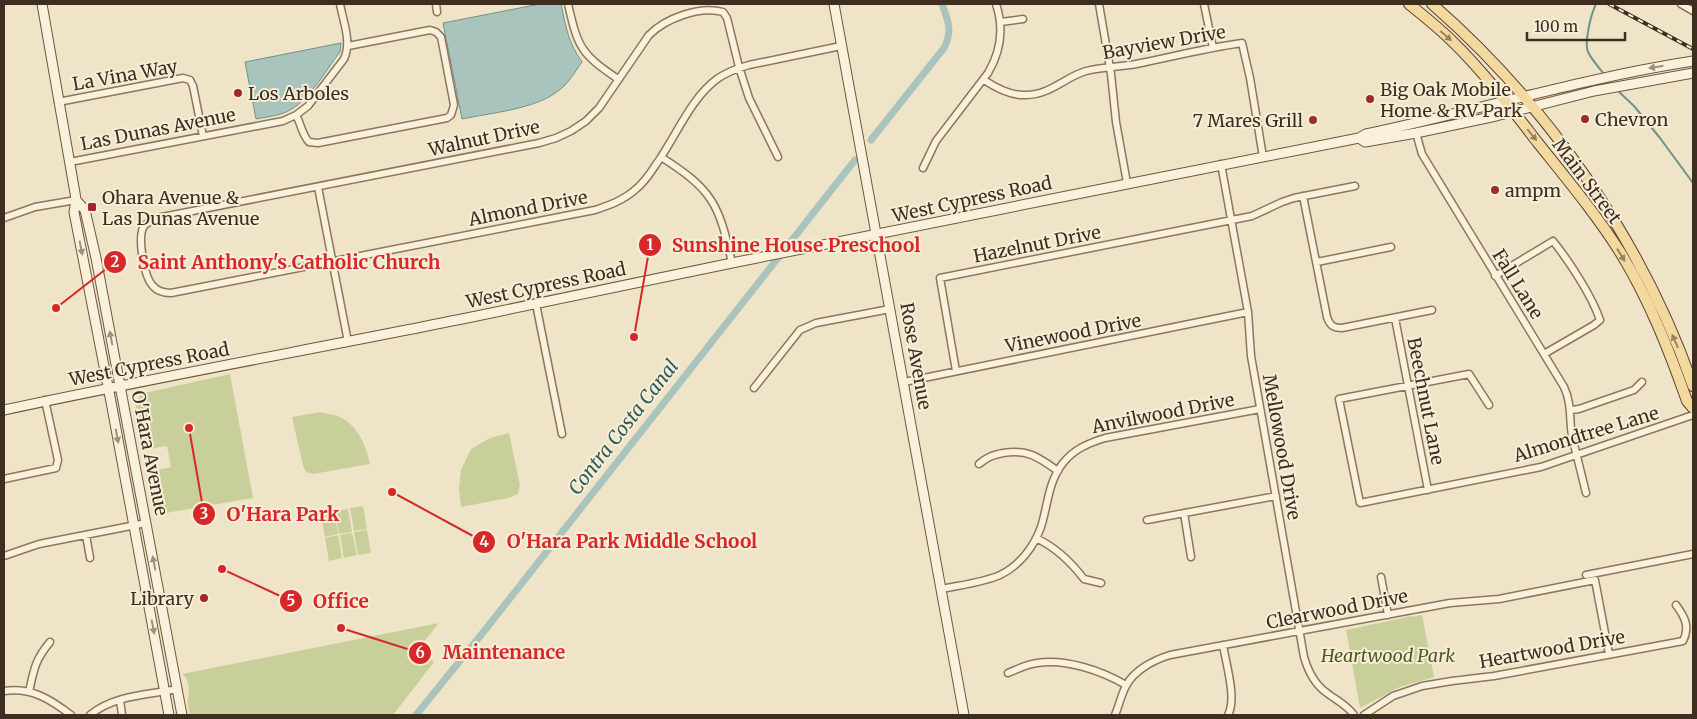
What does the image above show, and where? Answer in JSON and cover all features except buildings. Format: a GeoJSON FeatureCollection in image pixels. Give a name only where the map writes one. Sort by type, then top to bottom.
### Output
{"type":"FeatureCollection","features":[{"type":"Feature","properties":{"kind":"main road","name":"Main Street"},"geometry":{"type":"LineString","coordinates":[[1409,4],[1452,41],[1477,67],[1564,175],[1620,252],[1659,328],[1687,401],[1693,408]]}},
{"type":"Feature","properties":{"kind":"main road","name":"Main Street"},"geometry":{"type":"LineString","coordinates":[[1432,4],[1489,58],[1564,147],[1625,238],[1665,319],[1693,386]]}},
{"type":"Feature","properties":{"kind":"street","name":"O'Hara Avenue"},"geometry":{"type":"LineString","coordinates":[[42,4],[76,200],[74,212],[170,715]]}},
{"type":"Feature","properties":{"kind":"street"},"geometry":{"type":"LineString","coordinates":[[296,115],[305,138],[309,142],[318,143],[447,118],[451,115],[454,105],[441,37],[436,32],[430,30],[348,46],[340,4]]}},
{"type":"Feature","properties":{"kind":"street"},"geometry":{"type":"LineString","coordinates":[[436,4],[437,12]]}},
{"type":"Feature","properties":{"kind":"street"},"geometry":{"type":"LineString","coordinates":[[568,4],[576,38],[582,49],[591,60],[618,79]]}},
{"type":"Feature","properties":{"kind":"street","name":"Rose Avenue"},"geometry":{"type":"LineString","coordinates":[[834,4],[964,715]]}},
{"type":"Feature","properties":{"kind":"street"},"geometry":{"type":"LineString","coordinates":[[923,168],[936,141],[984,80],[994,62],[999,48],[1001,22],[996,4]]}},
{"type":"Feature","properties":{"kind":"street"},"geometry":{"type":"LineString","coordinates":[[1099,4],[1127,183]]}},
{"type":"Feature","properties":{"kind":"street"},"geometry":{"type":"LineString","coordinates":[[1204,4],[1213,48]]}},
{"type":"Feature","properties":{"kind":"street"},"geometry":{"type":"LineString","coordinates":[[1681,4],[1693,11]]}},
{"type":"Feature","properties":{"kind":"street","name":"Walnut Drive"},"geometry":{"type":"LineString","coordinates":[[158,291],[148,279],[140,242],[141,233],[151,220],[539,143],[556,138],[586,121],[599,108],[649,35],[657,27],[677,17],[708,10],[723,12],[727,18],[739,68],[755,112],[778,157]]}},
{"type":"Feature","properties":{"kind":"street"},"geometry":{"type":"LineString","coordinates":[[1001,22],[1023,19]]}},
{"type":"Feature","properties":{"kind":"street","name":"Bayview Drive"},"geometry":{"type":"LineString","coordinates":[[984,80],[1001,90],[1013,94],[1026,95],[1051,90],[1072,76],[1087,71],[1243,44],[1264,157]]}},
{"type":"Feature","properties":{"kind":"street","name":"Las Dunas Avenue"},"geometry":{"type":"LineString","coordinates":[[70,162],[283,121],[296,115],[308,106],[344,59],[348,46]]}},
{"type":"Feature","properties":{"kind":"street","name":"Almond Drive"},"geometry":{"type":"LineString","coordinates":[[158,291],[170,293],[602,208],[624,198],[648,177],[700,96],[718,78],[739,68],[841,46]]}},
{"type":"Feature","properties":{"kind":"street","name":"West Cypress Road"},"geometry":{"type":"LineString","coordinates":[[4,410],[45,400],[348,342],[1221,164],[1359,138],[1366,134],[1620,74],[1693,61]]}},
{"type":"Feature","properties":{"kind":"street","name":"West Cypress Road"},"geometry":{"type":"LineString","coordinates":[[1359,138],[1365,142],[1416,133],[1625,84],[1693,73]]}},
{"type":"Feature","properties":{"kind":"street","name":"La Vina Way"},"geometry":{"type":"LineString","coordinates":[[58,102],[183,78],[190,80],[194,86],[203,136]]}},
{"type":"Feature","properties":{"kind":"street","name":"Fall Lane"},"geometry":{"type":"LineString","coordinates":[[1416,133],[1422,154],[1564,387],[1571,410],[1570,426],[1586,493]]}},
{"type":"Feature","properties":{"kind":"street"},"geometry":{"type":"LineString","coordinates":[[661,157],[695,180],[714,204],[724,227],[732,263]]}},
{"type":"Feature","properties":{"kind":"street","name":"Mellowood Drive"},"geometry":{"type":"LineString","coordinates":[[1221,164],[1248,312],[1251,356],[1260,409],[1308,669],[1314,681],[1325,692],[1345,705],[1354,715]]}},
{"type":"Feature","properties":{"kind":"street"},"geometry":{"type":"LineString","coordinates":[[1231,220],[1252,216],[1282,202],[1303,196],[1355,186]]}},
{"type":"Feature","properties":{"kind":"street"},"geometry":{"type":"LineString","coordinates":[[318,187],[348,342]]}},
{"type":"Feature","properties":{"kind":"street"},"geometry":{"type":"LineString","coordinates":[[1303,196],[1327,317],[1332,326],[1342,328],[1432,310]]}},
{"type":"Feature","properties":{"kind":"street","name":"O'Hara Avenue"},"geometry":{"type":"LineString","coordinates":[[76,200],[85,210],[96,258],[182,715]]}},
{"type":"Feature","properties":{"kind":"street"},"geometry":{"type":"LineString","coordinates":[[4,216],[35,207],[76,200]]}},
{"type":"Feature","properties":{"kind":"street","name":"Hazelnut Drive"},"geometry":{"type":"LineString","coordinates":[[956,371],[940,278],[1231,220]]}},
{"type":"Feature","properties":{"kind":"street"},"geometry":{"type":"LineString","coordinates":[[1496,276],[1553,241],[1577,277],[1597,311],[1600,320],[1544,354]]}},
{"type":"Feature","properties":{"kind":"street"},"geometry":{"type":"LineString","coordinates":[[1317,262],[1390,247]]}},
{"type":"Feature","properties":{"kind":"street"},"geometry":{"type":"LineString","coordinates":[[536,304],[562,434]]}},
{"type":"Feature","properties":{"kind":"street"},"geometry":{"type":"LineString","coordinates":[[754,388],[800,330],[816,323],[890,309]]}},
{"type":"Feature","properties":{"kind":"street","name":"Vinewood Drive"},"geometry":{"type":"LineString","coordinates":[[904,382],[1248,312]]}},
{"type":"Feature","properties":{"kind":"street","name":"Beechnut Lane"},"geometry":{"type":"LineString","coordinates":[[1395,318],[1428,490]]}},
{"type":"Feature","properties":{"kind":"street"},"geometry":{"type":"LineString","coordinates":[[1408,386],[1469,374],[1489,405]]}},
{"type":"Feature","properties":{"kind":"street"},"geometry":{"type":"LineString","coordinates":[[1571,410],[1634,390],[1642,382]]}},
{"type":"Feature","properties":{"kind":"street","name":"Almondtree Lane"},"geometry":{"type":"LineString","coordinates":[[1408,386],[1339,399],[1360,503],[1541,467],[1693,415]]}},
{"type":"Feature","properties":{"kind":"street"},"geometry":{"type":"LineString","coordinates":[[4,479],[56,468],[58,460],[45,400]]}},
{"type":"Feature","properties":{"kind":"street","name":"Anvilwood Drive"},"geometry":{"type":"LineString","coordinates":[[941,588],[984,581],[1001,574],[1018,562],[1036,538],[1041,526],[1049,491],[1058,471],[1071,454],[1081,447],[1099,440],[1260,409]]}},
{"type":"Feature","properties":{"kind":"street"},"geometry":{"type":"LineString","coordinates":[[978,464],[987,457],[1016,451],[1033,454],[1058,471]]}},
{"type":"Feature","properties":{"kind":"street"},"geometry":{"type":"LineString","coordinates":[[1146,520],[1276,496]]}},
{"type":"Feature","properties":{"kind":"street"},"geometry":{"type":"LineString","coordinates":[[1184,513],[1191,557]]}},
{"type":"Feature","properties":{"kind":"street"},"geometry":{"type":"LineString","coordinates":[[4,556],[39,544],[146,523]]}},
{"type":"Feature","properties":{"kind":"street"},"geometry":{"type":"LineString","coordinates":[[86,535],[90,558]]}},
{"type":"Feature","properties":{"kind":"street"},"geometry":{"type":"LineString","coordinates":[[137,545],[149,538]]}},
{"type":"Feature","properties":{"kind":"street"},"geometry":{"type":"LineString","coordinates":[[1036,538],[1057,550],[1084,579],[1101,583]]}},
{"type":"Feature","properties":{"kind":"street"},"geometry":{"type":"LineString","coordinates":[[1586,575],[1693,554]]}},
{"type":"Feature","properties":{"kind":"street"},"geometry":{"type":"LineString","coordinates":[[1381,577],[1388,615]]}},
{"type":"Feature","properties":{"kind":"street","name":"Clearwood Drive"},"geometry":{"type":"LineString","coordinates":[[1115,715],[1126,685],[1142,668],[1157,659],[1170,655],[1450,603],[1499,599],[1595,580],[1609,654]]}},
{"type":"Feature","properties":{"kind":"street","name":"Heartwood Drive"},"geometry":{"type":"LineString","coordinates":[[1364,715],[1393,696],[1422,686],[1494,676],[1683,641],[1687,633],[1684,616],[1676,605]]}},
{"type":"Feature","properties":{"kind":"street"},"geometry":{"type":"LineString","coordinates":[[28,692],[34,666],[40,654],[50,642]]}},
{"type":"Feature","properties":{"kind":"street"},"geometry":{"type":"LineString","coordinates":[[1223,646],[1232,695],[1231,710],[1228,715]]}},
{"type":"Feature","properties":{"kind":"street"},"geometry":{"type":"LineString","coordinates":[[1008,673],[1036,663],[1050,661],[1104,673],[1126,685]]}},
{"type":"Feature","properties":{"kind":"street"},"geometry":{"type":"LineString","coordinates":[[90,715],[98,708],[111,702],[178,689]]}},
{"type":"Feature","properties":{"kind":"street"},"geometry":{"type":"LineString","coordinates":[[4,691],[20,690],[49,699],[71,715]]}},
{"type":"Feature","properties":{"kind":"street"},"geometry":{"type":"LineString","coordinates":[[120,700],[122,715]]}},
{"type":"Feature","properties":{"kind":"green space"},"geometry":{"type":"Polygon","coordinates":[[[230,374],[253,498],[154,515],[148,482],[154,477],[152,471],[171,467],[167,446],[142,450],[135,410],[140,394],[230,374]]]}},
{"type":"Feature","properties":{"kind":"green space"},"geometry":{"type":"Polygon","coordinates":[[[320,412],[338,416],[352,425],[363,443],[370,464],[313,474],[306,472],[292,417],[320,412]]]}},
{"type":"Feature","properties":{"kind":"green space"},"geometry":{"type":"Polygon","coordinates":[[[509,433],[520,485],[518,494],[508,498],[461,507],[459,489],[461,470],[471,449],[490,438],[509,433]]]}},
{"type":"Feature","properties":{"kind":"green space"},"geometry":{"type":"Polygon","coordinates":[[[363,506],[367,529],[354,531],[350,508],[363,506]]]}},
{"type":"Feature","properties":{"kind":"green space"},"geometry":{"type":"Polygon","coordinates":[[[348,509],[352,532],[339,534],[335,511],[348,509]]]}},
{"type":"Feature","properties":{"kind":"green space"},"geometry":{"type":"Polygon","coordinates":[[[334,511],[338,534],[325,537],[321,514],[334,511]]]}},
{"type":"Feature","properties":{"kind":"green space"},"geometry":{"type":"Polygon","coordinates":[[[367,530],[371,553],[358,555],[354,532],[367,530]]]}},
{"type":"Feature","properties":{"kind":"green space"},"geometry":{"type":"Polygon","coordinates":[[[352,533],[357,555],[344,558],[340,535],[352,533]]]}},
{"type":"Feature","properties":{"kind":"green space"},"geometry":{"type":"Polygon","coordinates":[[[338,535],[342,558],[329,561],[325,538],[338,535]]]}},
{"type":"Feature","properties":{"kind":"green space","name":"Heartwood Park"},"geometry":{"type":"Polygon","coordinates":[[[1422,615],[1434,677],[1400,687],[1360,708],[1346,630],[1422,615]]]}},
{"type":"Feature","properties":{"kind":"green space"},"geometry":{"type":"Polygon","coordinates":[[[439,623],[418,649],[434,662],[393,715],[190,715],[188,685],[182,674],[439,623]]]}},
{"type":"Feature","properties":{"kind":"water"},"geometry":{"type":"Polygon","coordinates":[[[540,4],[561,4],[571,41],[582,62],[565,85],[549,97],[512,110],[462,119],[443,23],[540,4]]]}},
{"type":"Feature","properties":{"kind":"water"},"geometry":{"type":"Polygon","coordinates":[[[341,43],[340,52],[302,101],[283,113],[256,119],[245,62],[341,43]]]}},
{"type":"Feature","properties":{"kind":"waterway","name":"Contra Costa Canal"},"geometry":{"type":"LineString","coordinates":[[871,140],[944,48],[949,31],[948,21],[942,4]]}},
{"type":"Feature","properties":{"kind":"waterway"},"geometry":{"type":"LineString","coordinates":[[1596,4],[1589,28],[1587,47],[1588,52],[1605,75]]}},
{"type":"Feature","properties":{"kind":"waterway"},"geometry":{"type":"LineString","coordinates":[[1617,90],[1634,106],[1693,183]]}},
{"type":"Feature","properties":{"kind":"waterway","name":"Contra Costa Canal"},"geometry":{"type":"LineString","coordinates":[[416,715],[855,160]]}},
{"type":"Feature","properties":{"kind":"railway"},"geometry":{"type":"LineString","coordinates":[[1609,4],[1693,49]]}},
{"type":"Feature","properties":{"kind":"place","name":"Los Arboles"},"geometry":{"type":"Point","coordinates":[238,93]}},
{"type":"Feature","properties":{"kind":"place","name":"Big Oak Mobile Home & RV Park"},"geometry":{"type":"Point","coordinates":[1370,99]}},
{"type":"Feature","properties":{"kind":"place","name":"Chevron"},"geometry":{"type":"Point","coordinates":[1585,119]}},
{"type":"Feature","properties":{"kind":"place","name":"7 Mares Grill"},"geometry":{"type":"Point","coordinates":[1313,120]}},
{"type":"Feature","properties":{"kind":"place","name":"ampm"},"geometry":{"type":"Point","coordinates":[1495,190]}},
{"type":"Feature","properties":{"kind":"place","name":"Ohara Avenue & Las Dunas Avenue"},"geometry":{"type":"Point","coordinates":[92,207]}},
{"type":"Feature","properties":{"kind":"place","name":"Saint Anthony's Catholic Church"},"geometry":{"type":"Point","coordinates":[56,308]}},
{"type":"Feature","properties":{"kind":"place","name":"Sunshine House Preschool"},"geometry":{"type":"Point","coordinates":[634,337]}},
{"type":"Feature","properties":{"kind":"place","name":"O'Hara Park"},"geometry":{"type":"Point","coordinates":[189,428]}},
{"type":"Feature","properties":{"kind":"place","name":"O'Hara Park Middle School"},"geometry":{"type":"Point","coordinates":[392,492]}},
{"type":"Feature","properties":{"kind":"place","name":"Office"},"geometry":{"type":"Point","coordinates":[222,569]}},
{"type":"Feature","properties":{"kind":"place","name":"Library"},"geometry":{"type":"Point","coordinates":[204,598]}},
{"type":"Feature","properties":{"kind":"place","name":"Maintenance"},"geometry":{"type":"Point","coordinates":[341,628]}}]}
